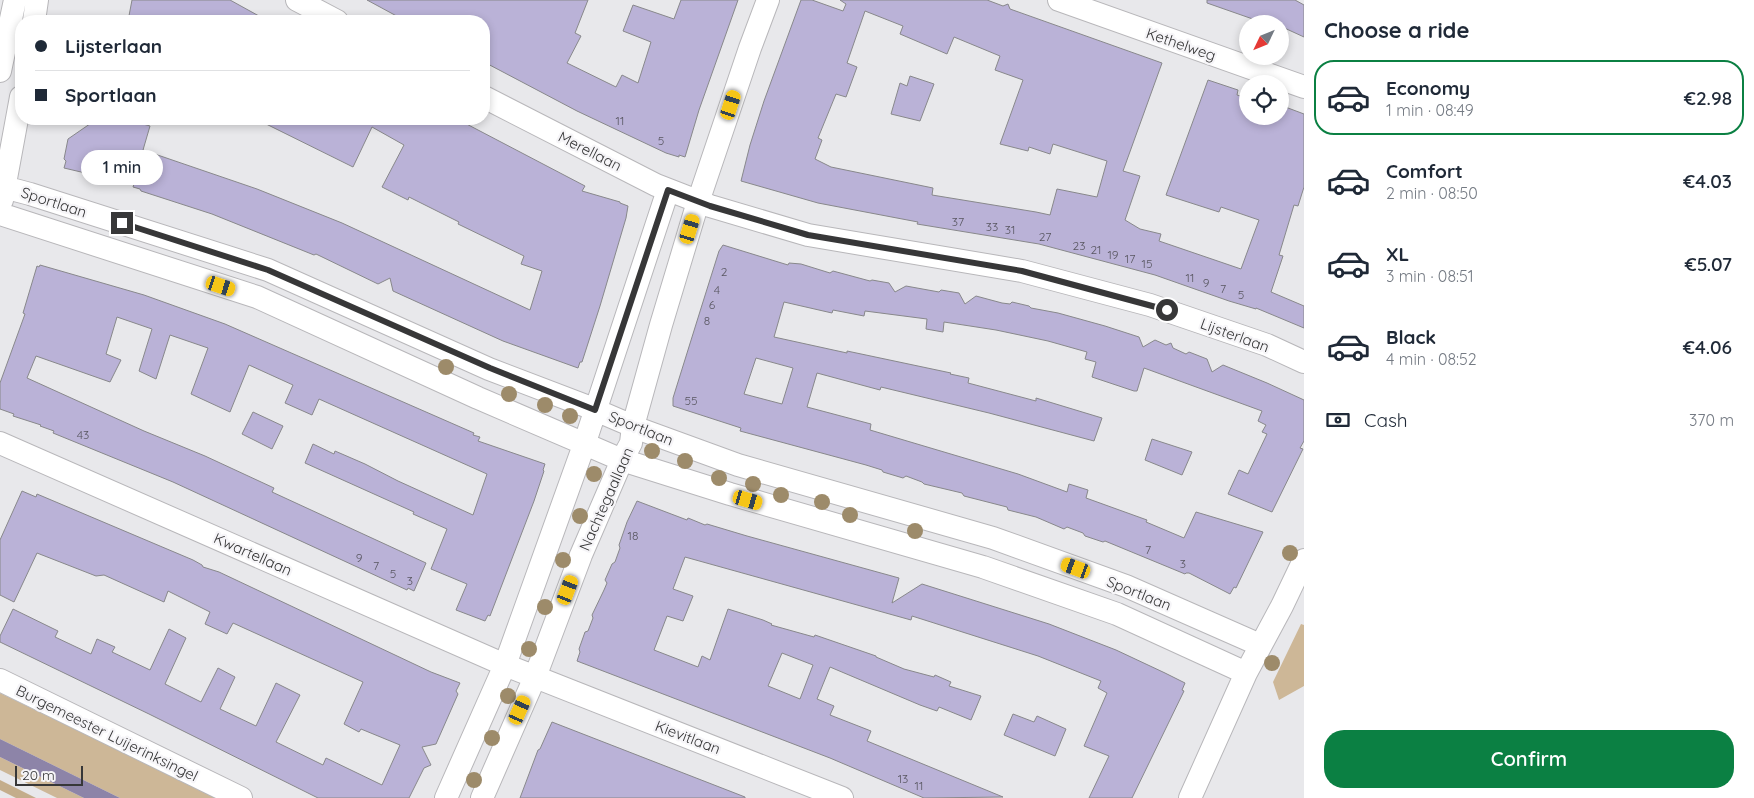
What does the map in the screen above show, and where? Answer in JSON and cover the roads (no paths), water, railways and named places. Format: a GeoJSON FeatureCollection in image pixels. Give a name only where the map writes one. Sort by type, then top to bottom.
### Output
{"type":"FeatureCollection","features":[{"type":"Feature","properties":{"kind":"street"},"geometry":{"type":"LineString","coordinates":[[0,71],[14,0]]}},
{"type":"Feature","properties":{"kind":"street"},"geometry":{"type":"LineString","coordinates":[[35,15],[37,0]]}},
{"type":"Feature","properties":{"kind":"street"},"geometry":{"type":"LineString","coordinates":[[297,0],[326,15]]}},
{"type":"Feature","properties":{"kind":"street","name":"Nachtegaallaan"},"geometry":{"type":"LineString","coordinates":[[482,798],[535,676],[581,555],[631,443],[633,426],[661,325],[698,202],[768,0]]}},
{"type":"Feature","properties":{"kind":"street","name":"Kethelweg"},"geometry":{"type":"LineString","coordinates":[[1059,0],[1304,87]]}},
{"type":"Feature","properties":{"kind":"street","name":"Merellaan"},"geometry":{"type":"LineString","coordinates":[[490,99],[668,190],[698,202]]}},
{"type":"Feature","properties":{"kind":"street"},"geometry":{"type":"LineString","coordinates":[[2,193],[15,125]]}},
{"type":"Feature","properties":{"kind":"street"},"geometry":{"type":"LineString","coordinates":[[446,798],[505,665],[584,445],[668,190]]}},
{"type":"Feature","properties":{"kind":"street","name":"Sportlaan"},"geometry":{"type":"LineString","coordinates":[[2,193],[268,270],[490,368],[633,426],[738,465],[993,538],[1126,586],[1260,645]]}},
{"type":"Feature","properties":{"kind":"street","name":"Lijsterlaan"},"geometry":{"type":"LineString","coordinates":[[698,202],[808,235],[1022,271],[1141,302],[1266,345],[1304,362]]}},
{"type":"Feature","properties":{"kind":"street","name":"Sportlaan"},"geometry":{"type":"LineString","coordinates":[[0,214],[257,297],[584,445],[622,460],[730,494],[983,567],[1117,614],[1246,673]]}},
{"type":"Feature","properties":{"kind":"street","name":"Kwartellaan"},"geometry":{"type":"LineString","coordinates":[[0,443],[505,665]]}},
{"type":"Feature","properties":{"kind":"street"},"geometry":{"type":"LineString","coordinates":[[1190,798],[1246,673],[1304,560]]}},
{"type":"Feature","properties":{"kind":"street"},"geometry":{"type":"LineString","coordinates":[[505,665],[535,676]]}},
{"type":"Feature","properties":{"kind":"street","name":"Kievitlaan"},"geometry":{"type":"LineString","coordinates":[[535,676],[842,798]]}},
{"type":"Feature","properties":{"kind":"street","name":"Burgemeester Luijerinksingel"},"geometry":{"type":"LineString","coordinates":[[0,680],[241,798]]}}]}
